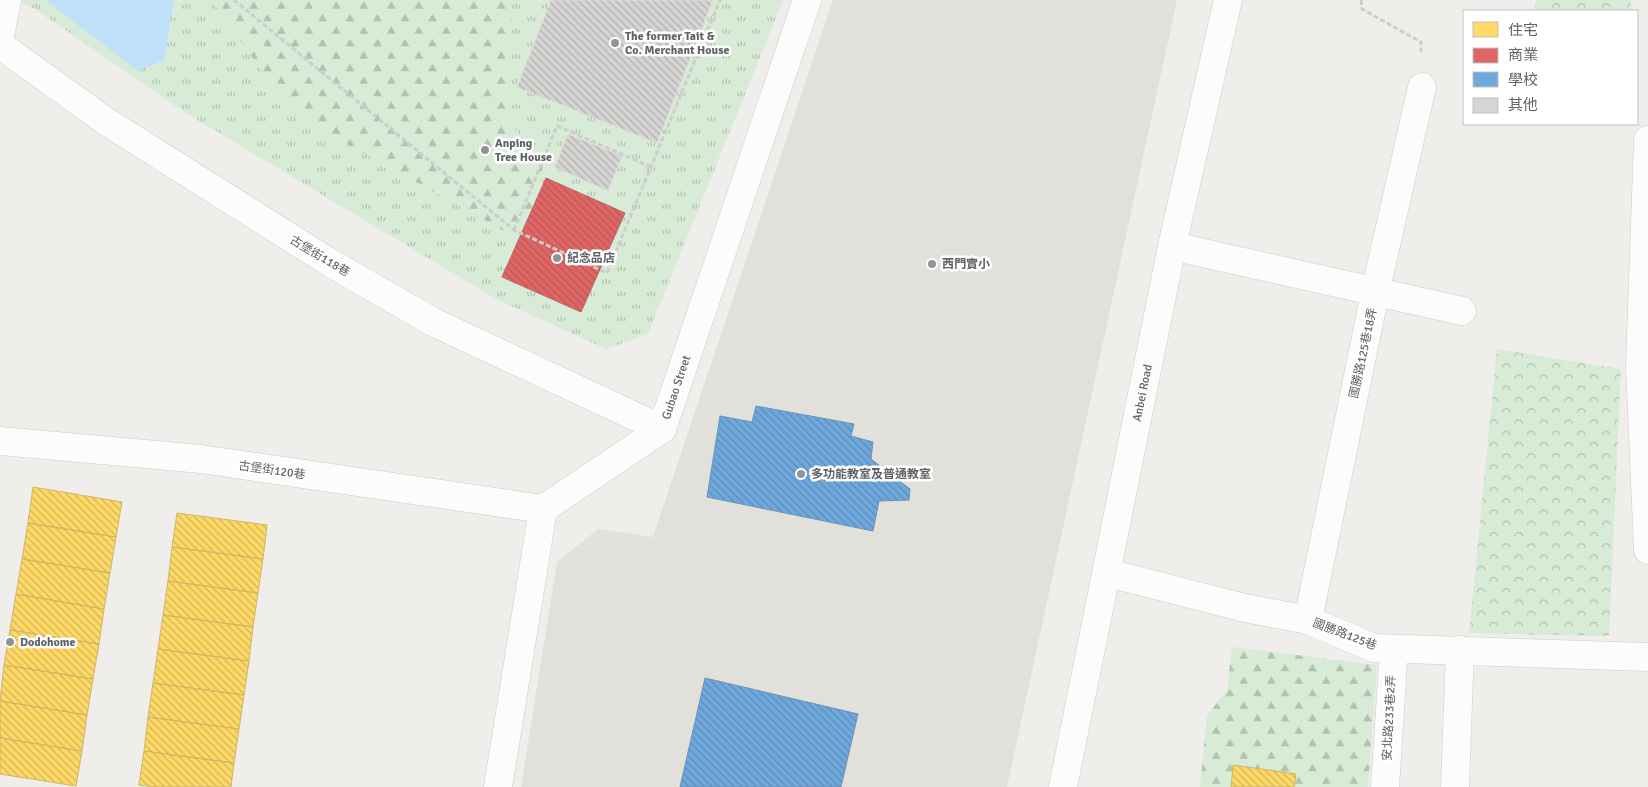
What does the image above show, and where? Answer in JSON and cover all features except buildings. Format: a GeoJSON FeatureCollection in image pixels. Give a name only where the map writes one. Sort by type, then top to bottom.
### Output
{"type":"FeatureCollection","features":[{"type":"Feature","properties":{"kind":"street"},"geometry":{"type":"LineString","coordinates":[[0,36],[7,0]]}},
{"type":"Feature","properties":{"kind":"street","name":"Gubao Street"},"geometry":{"type":"LineString","coordinates":[[544,509],[662,430],[807,0]]}},
{"type":"Feature","properties":{"kind":"street","name":"Anbei Road"},"geometry":{"type":"LineString","coordinates":[[1063,787],[1108,573],[1172,246],[1228,0]]}},
{"type":"Feature","properties":{"kind":"street","name":"古堡街118巷"},"geometry":{"type":"LineString","coordinates":[[0,45],[107,122],[329,262],[433,322],[662,430]]}},
{"type":"Feature","properties":{"kind":"street","name":"國勝路125巷18弄"},"geometry":{"type":"LineString","coordinates":[[1308,620],[1375,293],[1422,88]]}},
{"type":"Feature","properties":{"kind":"street"},"geometry":{"type":"LineString","coordinates":[[1648,140],[1640,365],[1648,550]]}},
{"type":"Feature","properties":{"kind":"street"},"geometry":{"type":"LineString","coordinates":[[1172,246],[1462,311]]}},
{"type":"Feature","properties":{"kind":"street","name":"古堡街120巷"},"geometry":{"type":"LineString","coordinates":[[0,441],[201,459],[544,509]]}},
{"type":"Feature","properties":{"kind":"street"},"geometry":{"type":"LineString","coordinates":[[498,787],[544,509]]}},
{"type":"Feature","properties":{"kind":"street","name":"國勝路125巷"},"geometry":{"type":"LineString","coordinates":[[1108,573],[1244,608],[1308,620],[1374,648],[1648,657]]}},
{"type":"Feature","properties":{"kind":"street","name":"安北路233巷2弄"},"geometry":{"type":"LineString","coordinates":[[1385,787],[1394,648]]}},
{"type":"Feature","properties":{"kind":"street"},"geometry":{"type":"LineString","coordinates":[[1455,787],[1460,650]]}},
{"type":"Feature","properties":{"kind":"path"},"geometry":{"type":"LineString","coordinates":[[234,0],[514,230],[606,273],[720,0]]}},
{"type":"Feature","properties":{"kind":"path"},"geometry":{"type":"LineString","coordinates":[[1361,0],[1362,9],[1421,42],[1422,88]]}},
{"type":"Feature","properties":{"kind":"path"},"geometry":{"type":"LineString","coordinates":[[514,230],[557,126],[651,166]]}},
{"type":"Feature","properties":{"kind":"shaded area","name":"西門實小"},"geometry":{"type":"Polygon","coordinates":[[[833,0],[1177,0],[1007,787],[521,787],[557,562],[598,529],[653,537],[833,0]]]}},
{"type":"Feature","properties":{"kind":"green space","name":"Anping Tree House"},"geometry":{"type":"Polygon","coordinates":[[[18,0],[783,0],[648,334],[606,349],[498,300],[181,110],[35,9],[18,0]]]}},
{"type":"Feature","properties":{"kind":"green space"},"geometry":{"type":"Polygon","coordinates":[[[211,0],[512,0],[510,124],[543,158],[541,189],[519,239],[293,114],[211,0]]]}},
{"type":"Feature","properties":{"kind":"green space"},"geometry":{"type":"Polygon","coordinates":[[[1536,0],[1631,0],[1631,10],[1534,10],[1536,0]]]}},
{"type":"Feature","properties":{"kind":"green space"},"geometry":{"type":"Polygon","coordinates":[[[1497,349],[1621,369],[1609,636],[1469,633],[1497,349]]]}},
{"type":"Feature","properties":{"kind":"green space"},"geometry":{"type":"Polygon","coordinates":[[[1232,647],[1377,665],[1368,787],[1200,787],[1207,716],[1227,690],[1232,647]]]}},
{"type":"Feature","properties":{"kind":"water"},"geometry":{"type":"Polygon","coordinates":[[[49,0],[174,0],[164,60],[138,71],[48,2],[49,0]]]}},
{"type":"Feature","properties":{"kind":"place","name":"The former Tait & Co. Merchant House"},"geometry":{"type":"Point","coordinates":[615,43]}},
{"type":"Feature","properties":{"kind":"place","name":"Anping Tree House"},"geometry":{"type":"Point","coordinates":[485,150]}},
{"type":"Feature","properties":{"kind":"place","name":"紀念品店"},"geometry":{"type":"Point","coordinates":[557,258]}},
{"type":"Feature","properties":{"kind":"place","name":"西門實小"},"geometry":{"type":"Point","coordinates":[932,264]}},
{"type":"Feature","properties":{"kind":"place","name":"多功能教室及普通教室"},"geometry":{"type":"Point","coordinates":[801,474]}},
{"type":"Feature","properties":{"kind":"place","name":"Dodohome"},"geometry":{"type":"Point","coordinates":[10,642]}}]}
